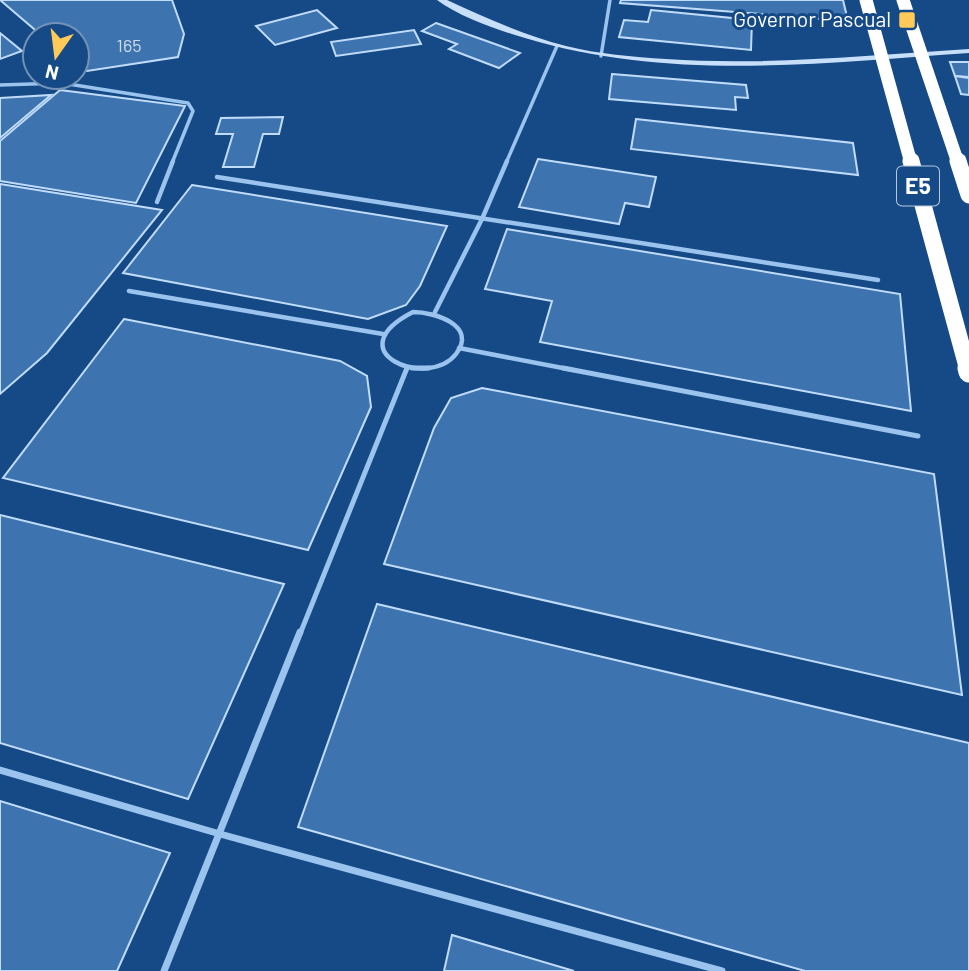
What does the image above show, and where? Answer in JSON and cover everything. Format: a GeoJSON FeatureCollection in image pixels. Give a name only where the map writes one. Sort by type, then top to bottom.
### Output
{"type":"FeatureCollection","features":[{"type":"Feature","properties":{"kind":"highway","name":"E5"},"geometry":{"type":"LineString","coordinates":[[866,0],[969,372]]}},
{"type":"Feature","properties":{"kind":"highway","name":"E5"},"geometry":{"type":"LineString","coordinates":[[902,0],[969,195]]}},
{"type":"Feature","properties":{"kind":"main road"},"geometry":{"type":"LineString","coordinates":[[441,0],[481,19],[558,46],[601,56],[651,63],[711,65],[969,51]]}},
{"type":"Feature","properties":{"kind":"lane"},"geometry":{"type":"LineString","coordinates":[[601,56],[610,0]]}},
{"type":"Feature","properties":{"kind":"lane"},"geometry":{"type":"LineString","coordinates":[[435,312],[482,219],[558,46]]}},
{"type":"Feature","properties":{"kind":"lane"},"geometry":{"type":"LineString","coordinates":[[0,85],[62,83],[188,103],[193,111],[157,202]]}},
{"type":"Feature","properties":{"kind":"lane"},"geometry":{"type":"LineString","coordinates":[[217,177],[878,281]]}},
{"type":"Feature","properties":{"kind":"lane"},"geometry":{"type":"LineString","coordinates":[[129,291],[383,334]]}},
{"type":"Feature","properties":{"kind":"lane"},"geometry":{"type":"LineString","coordinates":[[413,312],[435,312],[449,318],[460,330],[459,348],[454,357],[441,366],[424,369],[407,368],[392,362],[383,352],[383,334],[386,328],[397,318],[413,312]]}},
{"type":"Feature","properties":{"kind":"lane"},"geometry":{"type":"LineString","coordinates":[[459,348],[918,436]]}},
{"type":"Feature","properties":{"kind":"lane"},"geometry":{"type":"LineString","coordinates":[[164,971],[407,368]]}},
{"type":"Feature","properties":{"kind":"lane"},"geometry":{"type":"LineString","coordinates":[[0,770],[220,834],[722,971]]}},
{"type":"Feature","properties":{"kind":"building"},"geometry":{"type":"Polygon","coordinates":[[[0,0],[172,0],[184,34],[178,57],[91,70],[91,21],[25,21],[0,0]]]}},
{"type":"Feature","properties":{"kind":"building"},"geometry":{"type":"Polygon","coordinates":[[[621,0],[843,0],[848,21],[620,3],[621,0]]]}},
{"type":"Feature","properties":{"kind":"building"},"geometry":{"type":"Polygon","coordinates":[[[317,10],[337,28],[275,45],[256,26],[317,10]]]}},
{"type":"Feature","properties":{"kind":"building"},"geometry":{"type":"Polygon","coordinates":[[[651,10],[752,20],[751,50],[619,37],[624,20],[648,22],[651,10]]]}},
{"type":"Feature","properties":{"kind":"building"},"geometry":{"type":"Polygon","coordinates":[[[436,23],[520,53],[499,68],[449,49],[457,44],[422,31],[436,23]]]}},
{"type":"Feature","properties":{"kind":"building"},"geometry":{"type":"Polygon","coordinates":[[[414,30],[421,44],[336,56],[331,42],[414,30]]]}},
{"type":"Feature","properties":{"kind":"building"},"geometry":{"type":"Polygon","coordinates":[[[0,33],[21,51],[0,59],[0,33]]]}},
{"type":"Feature","properties":{"kind":"building"},"geometry":{"type":"Polygon","coordinates":[[[950,62],[969,62],[969,77],[955,76],[950,62]]]}},
{"type":"Feature","properties":{"kind":"building"},"geometry":{"type":"Polygon","coordinates":[[[612,74],[746,85],[748,98],[735,97],[736,110],[609,99],[612,74]]]}},
{"type":"Feature","properties":{"kind":"building"},"geometry":{"type":"Polygon","coordinates":[[[955,76],[969,78],[969,95],[961,94],[955,76]]]}},
{"type":"Feature","properties":{"kind":"building"},"geometry":{"type":"Polygon","coordinates":[[[59,91],[185,106],[136,203],[0,181],[0,141],[59,91]]]}},
{"type":"Feature","properties":{"kind":"building"},"geometry":{"type":"Polygon","coordinates":[[[51,95],[0,138],[0,98],[51,95]]]}},
{"type":"Feature","properties":{"kind":"building"},"geometry":{"type":"Polygon","coordinates":[[[283,117],[279,134],[263,134],[254,167],[223,167],[233,134],[216,134],[221,118],[283,117]]]}},
{"type":"Feature","properties":{"kind":"building"},"geometry":{"type":"Polygon","coordinates":[[[636,119],[853,143],[858,175],[631,149],[636,119]]]}},
{"type":"Feature","properties":{"kind":"building"},"geometry":{"type":"Polygon","coordinates":[[[538,159],[656,177],[649,207],[625,203],[619,224],[519,207],[538,159]]]}},
{"type":"Feature","properties":{"kind":"building"},"geometry":{"type":"Polygon","coordinates":[[[0,184],[162,210],[47,353],[0,394],[0,184]]]}},
{"type":"Feature","properties":{"kind":"building"},"geometry":{"type":"Polygon","coordinates":[[[192,185],[447,226],[420,286],[406,305],[368,319],[123,273],[192,185]]]}},
{"type":"Feature","properties":{"kind":"building"},"geometry":{"type":"Polygon","coordinates":[[[507,229],[900,294],[911,411],[540,342],[552,301],[485,289],[507,229]]]}},
{"type":"Feature","properties":{"kind":"building"},"geometry":{"type":"Polygon","coordinates":[[[124,319],[340,361],[367,376],[371,407],[308,550],[3,478],[124,319]]]}},
{"type":"Feature","properties":{"kind":"building"},"geometry":{"type":"Polygon","coordinates":[[[482,388],[934,474],[962,695],[384,564],[434,428],[451,398],[482,388]]]}},
{"type":"Feature","properties":{"kind":"building"},"geometry":{"type":"Polygon","coordinates":[[[0,515],[284,584],[188,799],[0,743],[0,515]]]}},
{"type":"Feature","properties":{"kind":"building"},"geometry":{"type":"Polygon","coordinates":[[[377,604],[969,743],[969,971],[805,971],[298,827],[377,604]]]}},
{"type":"Feature","properties":{"kind":"building"},"geometry":{"type":"Polygon","coordinates":[[[0,801],[170,853],[117,971],[0,971],[0,801]]]}},
{"type":"Feature","properties":{"kind":"building"},"geometry":{"type":"Polygon","coordinates":[[[452,935],[574,971],[444,971],[452,935]]]}},
{"type":"Feature","properties":{"kind":"railway"},"geometry":{"type":"LineString","coordinates":[[900,0],[907,20]]}},
{"type":"Feature","properties":{"kind":"place","name":"Governor Pascual"},"geometry":{"type":"Point","coordinates":[907,20]}}]}
